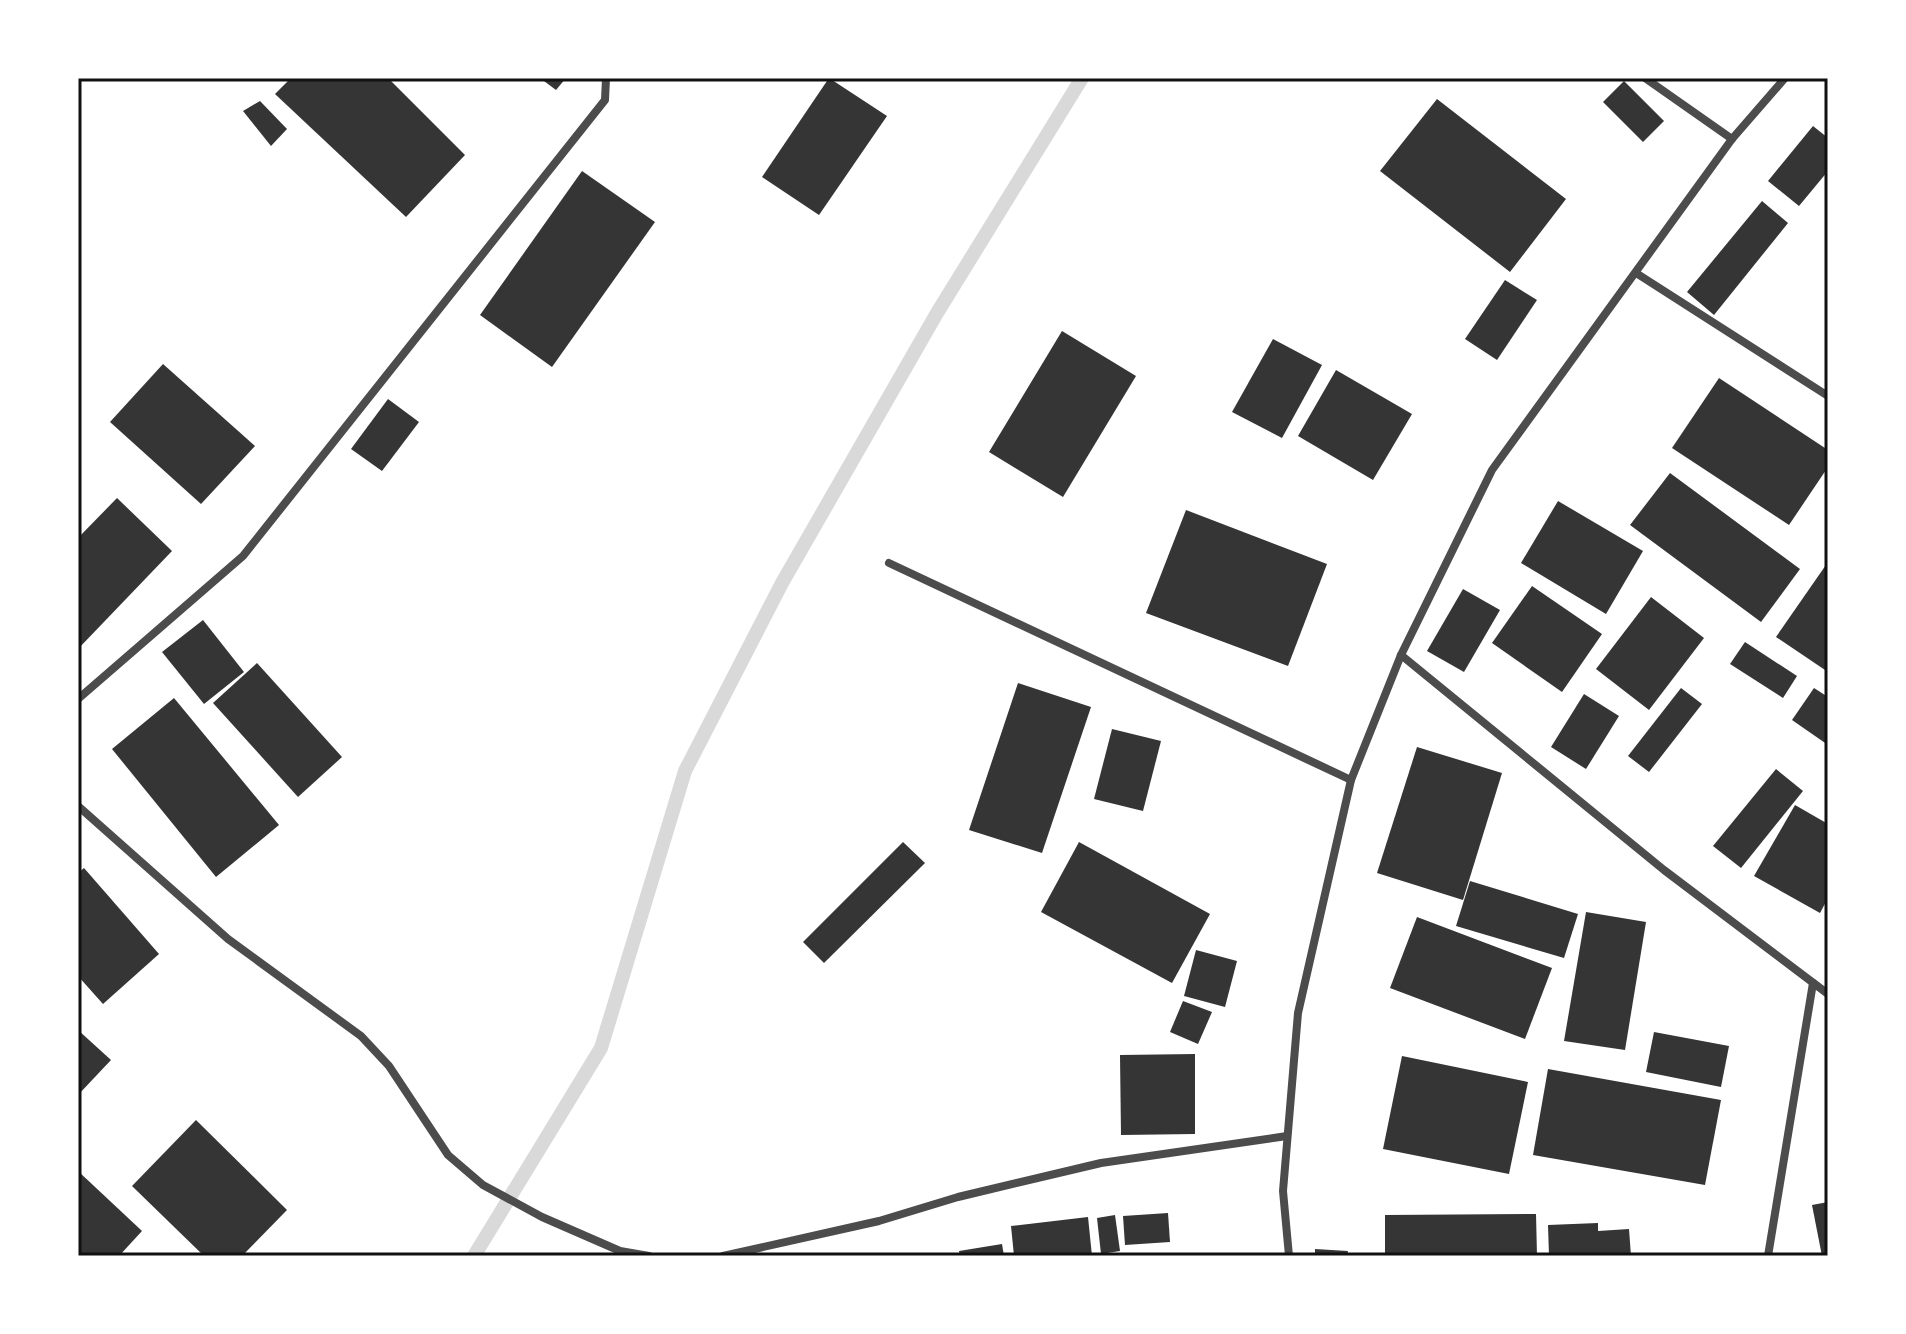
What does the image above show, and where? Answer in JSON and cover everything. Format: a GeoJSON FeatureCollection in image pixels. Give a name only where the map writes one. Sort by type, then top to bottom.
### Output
{"type":"FeatureCollection","features":[{"type":"Feature","properties":{"kind":"street"},"geometry":{"type":"LineString","coordinates":[[78,699],[243,556],[605,100],[606,78]]}},
{"type":"Feature","properties":{"kind":"street"},"geometry":{"type":"LineString","coordinates":[[1645,78],[1732,139]]}},
{"type":"Feature","properties":{"kind":"street"},"geometry":{"type":"LineString","coordinates":[[1289,1256],[1283,1191],[1298,1013],[1351,780],[1401,655],[1492,470],[1732,139],[1785,78]]}},
{"type":"Feature","properties":{"kind":"street"},"geometry":{"type":"LineString","coordinates":[[1636,273],[1828,396]]}},
{"type":"Feature","properties":{"kind":"street"},"geometry":{"type":"LineString","coordinates":[[889,563],[1351,780]]}},
{"type":"Feature","properties":{"kind":"street"},"geometry":{"type":"LineString","coordinates":[[1401,655],[1664,870],[1828,994]]}},
{"type":"Feature","properties":{"kind":"street"},"geometry":{"type":"LineString","coordinates":[[78,806],[228,939],[361,1036],[389,1066],[448,1155],[483,1185],[542,1217],[620,1251],[649,1256]]}},
{"type":"Feature","properties":{"kind":"street"},"geometry":{"type":"LineString","coordinates":[[1768,1256],[1813,983]]}},
{"type":"Feature","properties":{"kind":"street"},"geometry":{"type":"LineString","coordinates":[[723,1256],[879,1221],[958,1197],[1101,1163],[1287,1136]]}},
{"type":"Feature","properties":{"kind":"building"},"geometry":{"type":"Polygon","coordinates":[[[291,78],[388,78],[465,155],[406,217],[275,94],[291,78]]]}},
{"type":"Feature","properties":{"kind":"building"},"geometry":{"type":"Polygon","coordinates":[[[540,78],[566,78],[556,90],[540,78]]]}},
{"type":"Feature","properties":{"kind":"building"},"geometry":{"type":"Polygon","coordinates":[[[829,78],[887,116],[819,215],[762,177],[829,78]]]}},
{"type":"Feature","properties":{"kind":"building"},"geometry":{"type":"Polygon","coordinates":[[[1624,81],[1664,121],[1643,142],[1603,102],[1624,81]]]}},
{"type":"Feature","properties":{"kind":"building"},"geometry":{"type":"Polygon","coordinates":[[[1437,99],[1566,199],[1510,272],[1380,171],[1437,99]]]}},
{"type":"Feature","properties":{"kind":"building"},"geometry":{"type":"Polygon","coordinates":[[[260,101],[287,129],[271,146],[243,111],[260,101]]]}},
{"type":"Feature","properties":{"kind":"building"},"geometry":{"type":"Polygon","coordinates":[[[1813,126],[1828,138],[1828,171],[1799,206],[1768,181],[1813,126]]]}},
{"type":"Feature","properties":{"kind":"building"},"geometry":{"type":"Polygon","coordinates":[[[582,171],[655,222],[552,367],[480,315],[582,171]]]}},
{"type":"Feature","properties":{"kind":"building"},"geometry":{"type":"Polygon","coordinates":[[[1762,201],[1788,223],[1714,315],[1687,292],[1762,201]]]}},
{"type":"Feature","properties":{"kind":"building"},"geometry":{"type":"Polygon","coordinates":[[[1505,280],[1537,300],[1497,360],[1465,339],[1505,280]]]}},
{"type":"Feature","properties":{"kind":"building"},"geometry":{"type":"Polygon","coordinates":[[[1062,331],[1136,376],[1063,497],[989,452],[1062,331]]]}},
{"type":"Feature","properties":{"kind":"building"},"geometry":{"type":"Polygon","coordinates":[[[1273,339],[1322,365],[1282,438],[1232,412],[1273,339]]]}},
{"type":"Feature","properties":{"kind":"building"},"geometry":{"type":"Polygon","coordinates":[[[163,364],[255,446],[201,504],[110,422],[163,364]]]}},
{"type":"Feature","properties":{"kind":"building"},"geometry":{"type":"Polygon","coordinates":[[[1336,370],[1412,414],[1373,480],[1298,436],[1336,370]]]}},
{"type":"Feature","properties":{"kind":"building"},"geometry":{"type":"Polygon","coordinates":[[[1719,378],[1828,450],[1828,467],[1789,525],[1672,448],[1719,378]]]}},
{"type":"Feature","properties":{"kind":"building"},"geometry":{"type":"Polygon","coordinates":[[[388,399],[419,422],[382,471],[351,449],[388,399]]]}},
{"type":"Feature","properties":{"kind":"building"},"geometry":{"type":"Polygon","coordinates":[[[1670,473],[1800,569],[1761,622],[1630,525],[1670,473]]]}},
{"type":"Feature","properties":{"kind":"building"},"geometry":{"type":"Polygon","coordinates":[[[117,498],[172,551],[78,649],[78,538],[117,498]]]}},
{"type":"Feature","properties":{"kind":"building"},"geometry":{"type":"Polygon","coordinates":[[[1558,501],[1643,551],[1606,614],[1521,563],[1558,501]]]}},
{"type":"Feature","properties":{"kind":"building"},"geometry":{"type":"Polygon","coordinates":[[[1186,510],[1327,564],[1288,666],[1146,613],[1186,510]]]}},
{"type":"Feature","properties":{"kind":"building"},"geometry":{"type":"Polygon","coordinates":[[[1828,562],[1828,672],[1776,637],[1828,562]]]}},
{"type":"Feature","properties":{"kind":"building"},"geometry":{"type":"Polygon","coordinates":[[[1532,586],[1602,634],[1562,692],[1492,643],[1532,586]]]}},
{"type":"Feature","properties":{"kind":"building"},"geometry":{"type":"Polygon","coordinates":[[[1463,589],[1500,610],[1464,672],[1427,651],[1463,589]]]}},
{"type":"Feature","properties":{"kind":"building"},"geometry":{"type":"Polygon","coordinates":[[[1651,597],[1704,638],[1649,710],[1596,669],[1651,597]]]}},
{"type":"Feature","properties":{"kind":"building"},"geometry":{"type":"Polygon","coordinates":[[[203,620],[244,672],[204,704],[162,652],[203,620]]]}},
{"type":"Feature","properties":{"kind":"building"},"geometry":{"type":"Polygon","coordinates":[[[1745,642],[1797,676],[1783,698],[1730,664],[1745,642]]]}},
{"type":"Feature","properties":{"kind":"building"},"geometry":{"type":"Polygon","coordinates":[[[257,663],[342,757],[298,797],[213,703],[257,663]]]}},
{"type":"Feature","properties":{"kind":"building"},"geometry":{"type":"Polygon","coordinates":[[[1018,683],[1091,707],[1042,853],[969,830],[1018,683]]]}},
{"type":"Feature","properties":{"kind":"building"},"geometry":{"type":"Polygon","coordinates":[[[1681,688],[1702,704],[1649,772],[1628,756],[1681,688]]]}},
{"type":"Feature","properties":{"kind":"building"},"geometry":{"type":"Polygon","coordinates":[[[1814,688],[1828,697],[1828,745],[1792,720],[1814,688]]]}},
{"type":"Feature","properties":{"kind":"building"},"geometry":{"type":"Polygon","coordinates":[[[1584,694],[1619,716],[1586,769],[1551,747],[1584,694]]]}},
{"type":"Feature","properties":{"kind":"building"},"geometry":{"type":"Polygon","coordinates":[[[174,698],[279,825],[216,877],[112,749],[174,698]]]}},
{"type":"Feature","properties":{"kind":"building"},"geometry":{"type":"Polygon","coordinates":[[[1112,729],[1161,741],[1143,811],[1094,799],[1112,729]]]}},
{"type":"Feature","properties":{"kind":"building"},"geometry":{"type":"Polygon","coordinates":[[[1417,747],[1502,773],[1463,900],[1377,873],[1417,747]]]}},
{"type":"Feature","properties":{"kind":"building"},"geometry":{"type":"Polygon","coordinates":[[[1776,769],[1803,791],[1741,868],[1713,846],[1776,769]]]}},
{"type":"Feature","properties":{"kind":"building"},"geometry":{"type":"Polygon","coordinates":[[[1795,805],[1828,824],[1828,898],[1820,913],[1754,876],[1795,805]]]}},
{"type":"Feature","properties":{"kind":"building"},"geometry":{"type":"Polygon","coordinates":[[[903,842],[925,863],[824,963],[803,942],[903,842]]]}},
{"type":"Feature","properties":{"kind":"building"},"geometry":{"type":"Polygon","coordinates":[[[1079,842],[1210,914],[1172,983],[1041,912],[1079,842]]]}},
{"type":"Feature","properties":{"kind":"building"},"geometry":{"type":"Polygon","coordinates":[[[84,868],[159,954],[103,1004],[78,976],[78,873],[84,868]]]}},
{"type":"Feature","properties":{"kind":"building"},"geometry":{"type":"Polygon","coordinates":[[[1470,881],[1578,914],[1564,958],[1456,926],[1470,881]]]}},
{"type":"Feature","properties":{"kind":"building"},"geometry":{"type":"Polygon","coordinates":[[[1586,912],[1646,922],[1625,1050],[1564,1041],[1586,912]]]}},
{"type":"Feature","properties":{"kind":"building"},"geometry":{"type":"Polygon","coordinates":[[[1417,917],[1552,968],[1525,1039],[1390,988],[1417,917]]]}},
{"type":"Feature","properties":{"kind":"building"},"geometry":{"type":"Polygon","coordinates":[[[1196,950],[1237,961],[1225,1007],[1184,996],[1196,950]]]}},
{"type":"Feature","properties":{"kind":"building"},"geometry":{"type":"Polygon","coordinates":[[[1183,1001],[1212,1012],[1198,1044],[1170,1032],[1183,1001]]]}},
{"type":"Feature","properties":{"kind":"building"},"geometry":{"type":"Polygon","coordinates":[[[78,1030],[111,1060],[78,1095],[78,1030]]]}},
{"type":"Feature","properties":{"kind":"building"},"geometry":{"type":"Polygon","coordinates":[[[1654,1032],[1729,1046],[1721,1087],[1646,1072],[1654,1032]]]}},
{"type":"Feature","properties":{"kind":"building"},"geometry":{"type":"Polygon","coordinates":[[[1195,1054],[1195,1134],[1121,1135],[1120,1055],[1195,1054]]]}},
{"type":"Feature","properties":{"kind":"building"},"geometry":{"type":"Polygon","coordinates":[[[1402,1056],[1528,1082],[1509,1174],[1383,1149],[1402,1056]]]}},
{"type":"Feature","properties":{"kind":"building"},"geometry":{"type":"Polygon","coordinates":[[[1548,1069],[1721,1100],[1705,1185],[1533,1155],[1548,1069]]]}},
{"type":"Feature","properties":{"kind":"building"},"geometry":{"type":"Polygon","coordinates":[[[196,1120],[287,1210],[242,1256],[204,1256],[132,1186],[196,1120]]]}},
{"type":"Feature","properties":{"kind":"building"},"geometry":{"type":"Polygon","coordinates":[[[78,1171],[142,1231],[119,1256],[78,1256],[78,1171]]]}},
{"type":"Feature","properties":{"kind":"building"},"geometry":{"type":"Polygon","coordinates":[[[1828,1202],[1828,1256],[1822,1256],[1812,1205],[1828,1202]]]}},
{"type":"Feature","properties":{"kind":"building"},"geometry":{"type":"Polygon","coordinates":[[[1168,1213],[1170,1242],[1125,1245],[1123,1216],[1168,1213]]]}},
{"type":"Feature","properties":{"kind":"building"},"geometry":{"type":"Polygon","coordinates":[[[1536,1214],[1537,1256],[1385,1256],[1385,1215],[1536,1214]]]}},
{"type":"Feature","properties":{"kind":"building"},"geometry":{"type":"Polygon","coordinates":[[[1115,1215],[1120,1251],[1101,1254],[1097,1218],[1115,1215]]]}},
{"type":"Feature","properties":{"kind":"building"},"geometry":{"type":"Polygon","coordinates":[[[1088,1217],[1092,1256],[1014,1256],[1011,1226],[1088,1217]]]}},
{"type":"Feature","properties":{"kind":"building"},"geometry":{"type":"Polygon","coordinates":[[[1598,1223],[1598,1231],[1629,1229],[1631,1256],[1549,1256],[1548,1225],[1598,1223]]]}},
{"type":"Feature","properties":{"kind":"building"},"geometry":{"type":"Polygon","coordinates":[[[1002,1244],[1004,1256],[960,1256],[959,1251],[1002,1244]]]}},
{"type":"Feature","properties":{"kind":"building"},"geometry":{"type":"Polygon","coordinates":[[[1315,1249],[1348,1251],[1347,1256],[1315,1256],[1315,1249]]]}},
{"type":"Feature","properties":{"kind":"waterway"},"geometry":{"type":"LineString","coordinates":[[474,1256],[601,1048],[685,771],[782,583],[937,313],[1082,78]]}}]}
